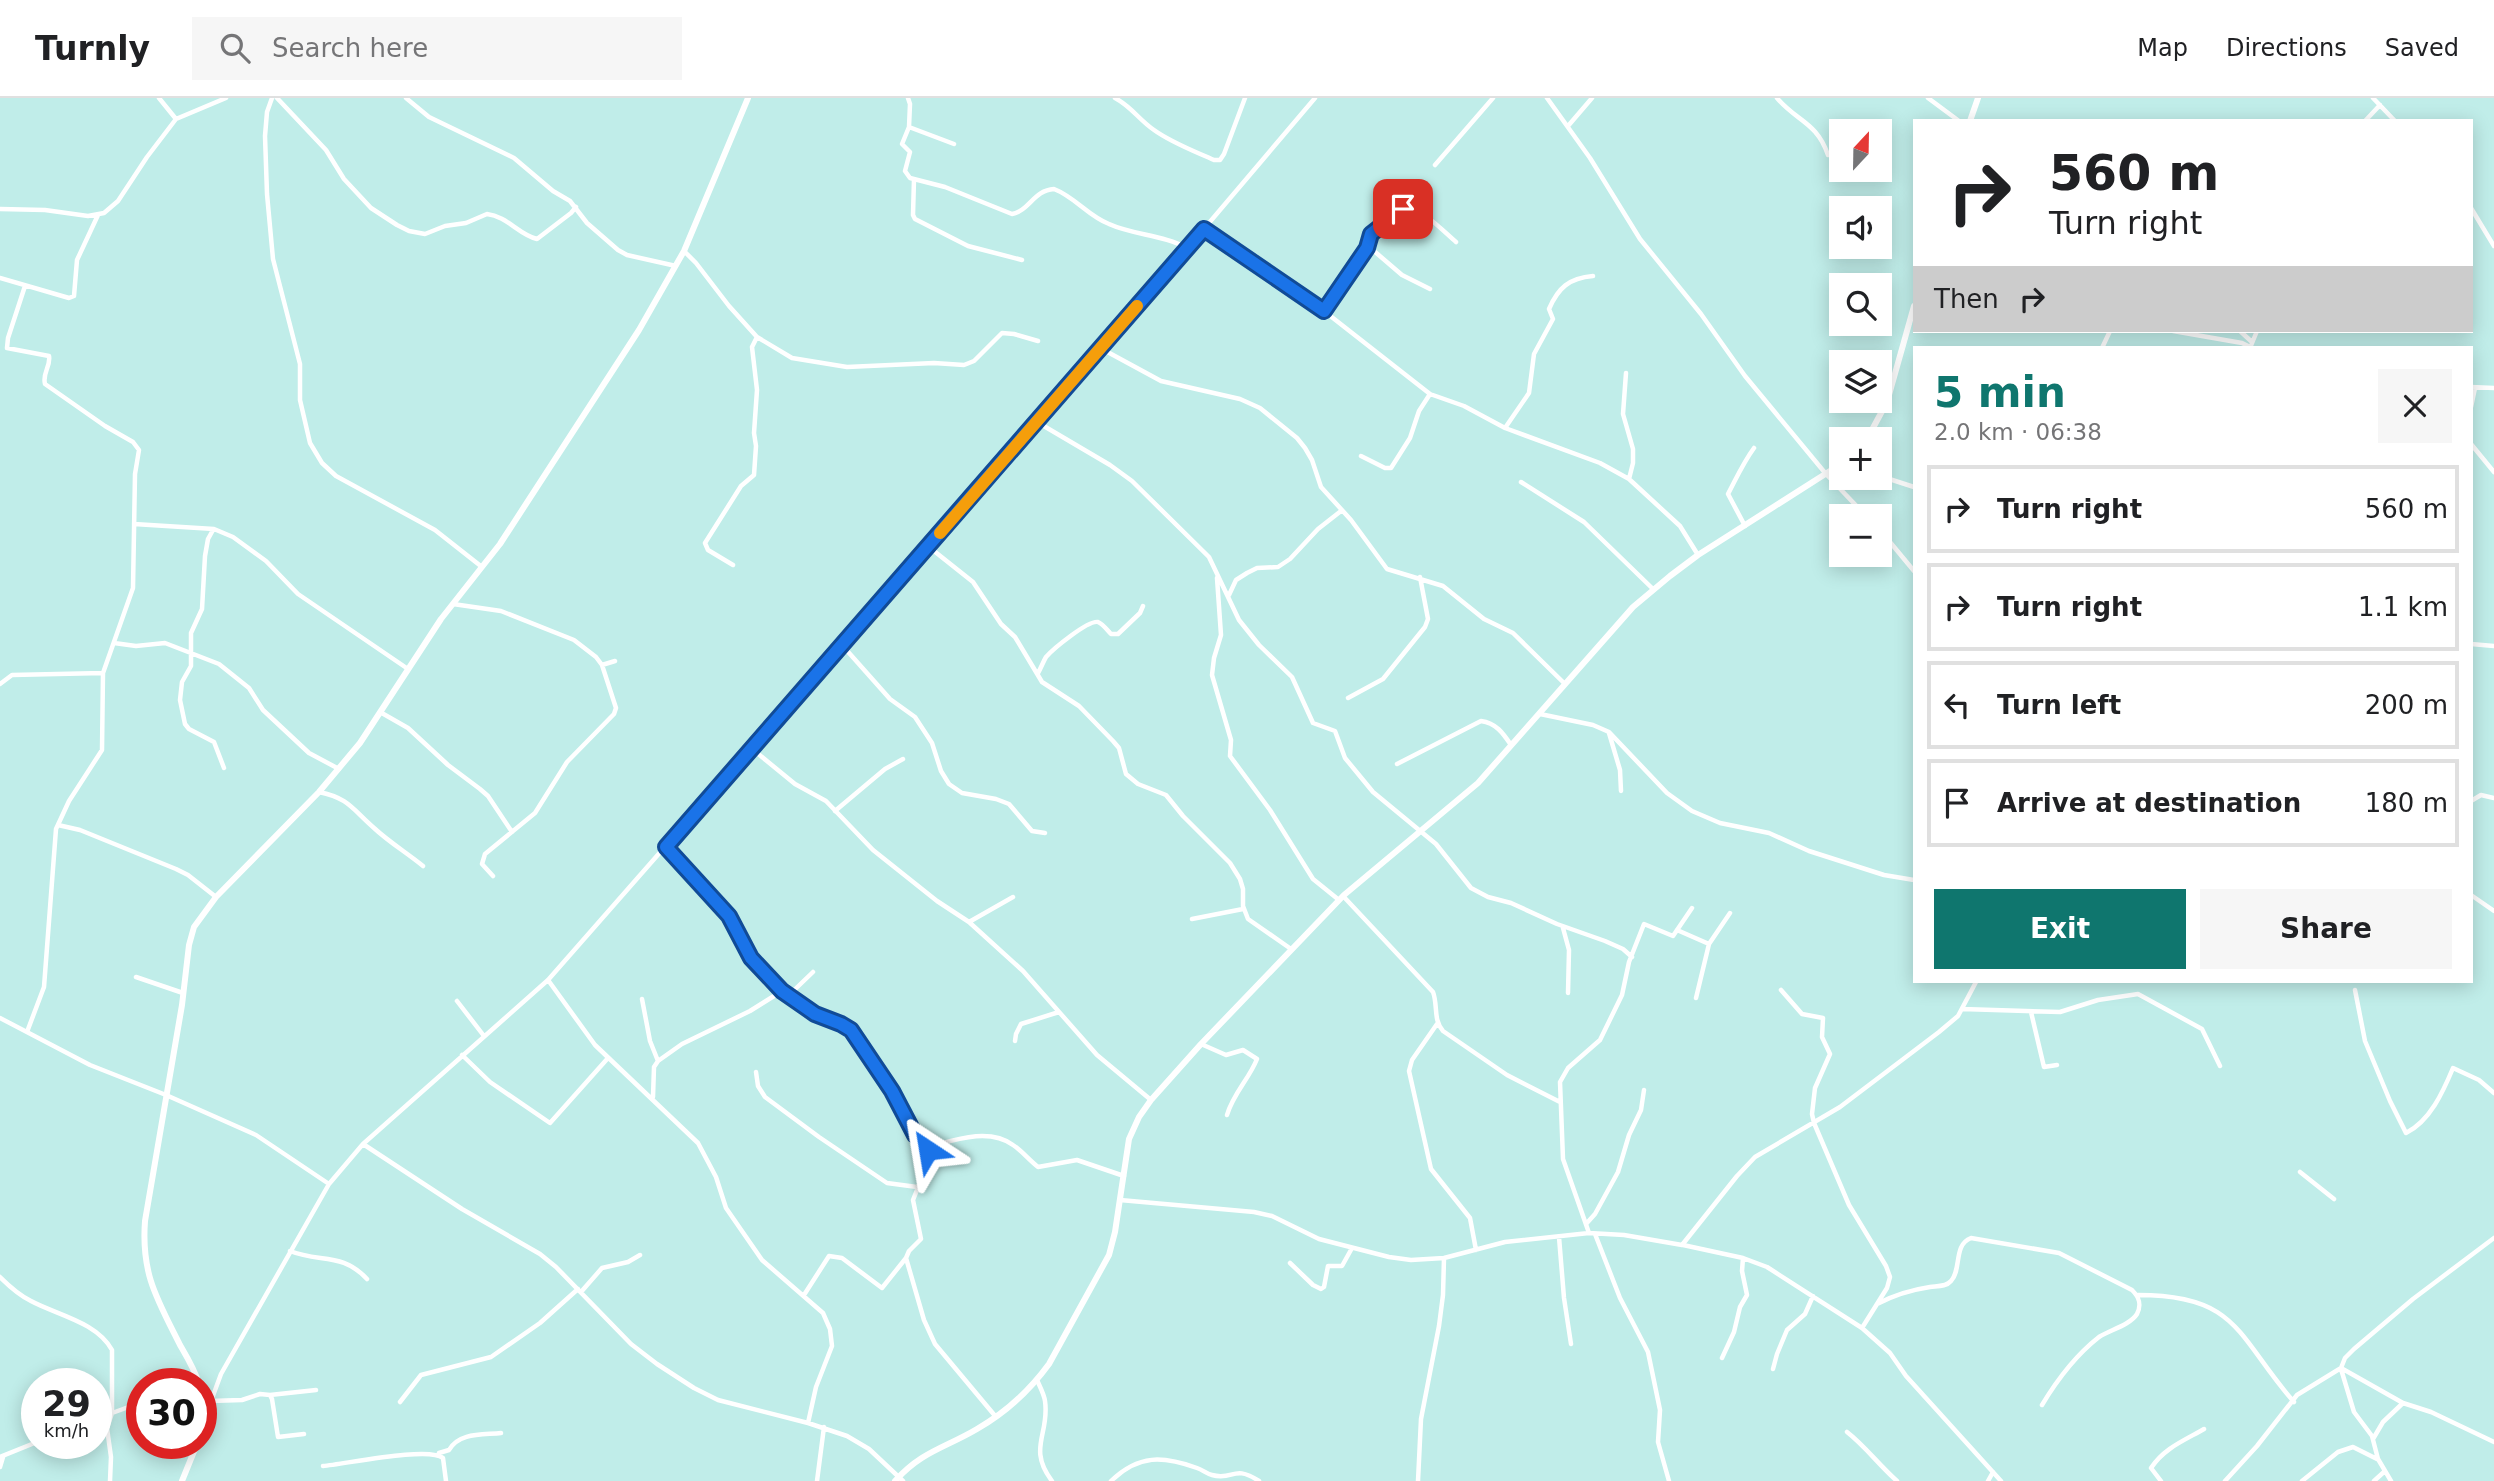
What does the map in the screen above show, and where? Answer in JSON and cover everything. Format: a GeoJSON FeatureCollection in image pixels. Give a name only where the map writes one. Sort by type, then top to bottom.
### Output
{"type":"FeatureCollection","features":[{"type":"Feature","properties":{"kind":"main road"},"geometry":{"type":"LineString","coordinates":[[191,1368],[156,1298],[147,1272],[143,1247],[189,945],[194,928],[215,897],[318,792],[360,743],[452,604],[500,544],[639,330],[676,266],[748,98]]}},
{"type":"Feature","properties":{"kind":"main road"},"geometry":{"type":"LineString","coordinates":[[1971,119],[1978,98]]}},
{"type":"Feature","properties":{"kind":"main road"},"geometry":{"type":"LineString","coordinates":[[1873,427],[1887,402],[1913,310]]}},
{"type":"Feature","properties":{"kind":"main road"},"geometry":{"type":"LineString","coordinates":[[899,1480],[919,1459],[996,1418],[1037,1380],[1049,1364],[1101,1273],[1112,1243],[1129,1139],[1139,1117],[1201,1044],[1341,898],[1478,783],[1625,615],[1653,589],[1698,555],[1829,472]]}},
{"type":"Feature","properties":{"kind":"main road"},"geometry":{"type":"LineString","coordinates":[[182,1481],[191,1459]]}},
{"type":"Feature","properties":{"kind":"street"},"geometry":{"type":"LineString","coordinates":[[159,98],[176,119]]}},
{"type":"Feature","properties":{"kind":"street"},"geometry":{"type":"LineString","coordinates":[[0,209],[98,215],[104,213],[118,201],[146,157],[176,119],[226,98]]}},
{"type":"Feature","properties":{"kind":"street"},"geometry":{"type":"LineString","coordinates":[[483,567],[435,530],[336,476],[322,463],[310,443],[300,400],[300,363],[273,259],[267,194],[267,112],[274,98],[326,150],[344,179],[371,208],[409,231],[425,234],[445,226],[466,223],[487,214],[503,219],[531,238],[537,239],[571,213],[576,206]]}},
{"type":"Feature","properties":{"kind":"street"},"geometry":{"type":"LineString","coordinates":[[406,98],[429,117],[514,158],[553,191],[576,206],[587,223],[618,250],[627,255],[676,266]]}},
{"type":"Feature","properties":{"kind":"street"},"geometry":{"type":"LineString","coordinates":[[908,98],[909,127],[902,144],[910,150],[905,171],[908,176],[945,187],[1012,214],[1020,212],[1038,194],[1054,189],[1073,198],[1110,225],[1187,248]]}},
{"type":"Feature","properties":{"kind":"street"},"geometry":{"type":"LineString","coordinates":[[1115,98],[1129,106],[1159,133],[1214,160],[1220,160],[1224,154],[1245,98]]}},
{"type":"Feature","properties":{"kind":"street"},"geometry":{"type":"LineString","coordinates":[[1129,106],[1133,98]]}},
{"type":"Feature","properties":{"kind":"street"},"geometry":{"type":"LineString","coordinates":[[217,1384],[329,1184],[363,1144],[548,980],[1102,349],[1315,98]]}},
{"type":"Feature","properties":{"kind":"street"},"geometry":{"type":"LineString","coordinates":[[1435,165],[1493,98]]}},
{"type":"Feature","properties":{"kind":"street"},"geometry":{"type":"LineString","coordinates":[[1547,98],[1568,126],[1640,239],[1701,314],[1745,376],[1826,474],[1855,504]]}},
{"type":"Feature","properties":{"kind":"street"},"geometry":{"type":"LineString","coordinates":[[1568,126],[1592,98]]}},
{"type":"Feature","properties":{"kind":"street"},"geometry":{"type":"LineString","coordinates":[[1777,98],[1810,125],[1828,155]]}},
{"type":"Feature","properties":{"kind":"street"},"geometry":{"type":"LineString","coordinates":[[1928,98],[1956,119]]}},
{"type":"Feature","properties":{"kind":"street"},"geometry":{"type":"LineString","coordinates":[[2373,98],[2393,119]]}},
{"type":"Feature","properties":{"kind":"street"},"geometry":{"type":"LineString","coordinates":[[2367,119],[2380,105]]}},
{"type":"Feature","properties":{"kind":"street"},"geometry":{"type":"LineString","coordinates":[[909,127],[954,144]]}},
{"type":"Feature","properties":{"kind":"street"},"geometry":{"type":"LineString","coordinates":[[914,179],[913,218],[968,246],[1022,260]]}},
{"type":"Feature","properties":{"kind":"street"},"geometry":{"type":"LineString","coordinates":[[1324,311],[1367,248],[1369,238],[1398,211],[1407,208],[1418,210],[1456,242]]}},
{"type":"Feature","properties":{"kind":"street"},"geometry":{"type":"LineString","coordinates":[[2473,211],[2494,246]]}},
{"type":"Feature","properties":{"kind":"street"},"geometry":{"type":"LineString","coordinates":[[0,278],[69,298],[74,296],[78,260],[98,215]]}},
{"type":"Feature","properties":{"kind":"street"},"geometry":{"type":"LineString","coordinates":[[1204,229],[1324,311],[1430,394],[1464,406],[1505,428],[1600,463],[1629,480],[1680,526],[1698,555]]}},
{"type":"Feature","properties":{"kind":"street"},"geometry":{"type":"LineString","coordinates":[[1367,248],[1402,275],[1430,289]]}},
{"type":"Feature","properties":{"kind":"street"},"geometry":{"type":"LineString","coordinates":[[684,251],[757,337],[792,358],[847,367],[934,363],[964,365],[974,360],[1002,333],[1038,341]]}},
{"type":"Feature","properties":{"kind":"street"},"geometry":{"type":"LineString","coordinates":[[1505,428],[1530,393],[1534,354],[1553,319],[1549,309],[1554,298],[1568,282],[1593,276]]}},
{"type":"Feature","properties":{"kind":"street"},"geometry":{"type":"LineString","coordinates":[[25,286],[6,346],[48,356],[45,384],[138,446],[133,588],[103,673],[102,750],[69,801],[55,832],[44,987],[27,1032]]}},
{"type":"Feature","properties":{"kind":"street"},"geometry":{"type":"LineString","coordinates":[[2185,333],[2251,346]]}},
{"type":"Feature","properties":{"kind":"street"},"geometry":{"type":"LineString","coordinates":[[733,565],[708,550],[705,543],[741,486],[754,475],[757,390],[752,347],[757,337]]}},
{"type":"Feature","properties":{"kind":"street"},"geometry":{"type":"LineString","coordinates":[[1102,349],[1161,381],[1240,399],[1260,408],[1286,428],[1305,448],[1321,487],[1387,569],[1443,586],[1484,620],[1513,633],[1565,684]]}},
{"type":"Feature","properties":{"kind":"street"},"geometry":{"type":"LineString","coordinates":[[1626,373],[1623,414],[1633,449],[1629,480]]}},
{"type":"Feature","properties":{"kind":"street"},"geometry":{"type":"LineString","coordinates":[[2473,388],[2494,388]]}},
{"type":"Feature","properties":{"kind":"street"},"geometry":{"type":"LineString","coordinates":[[1361,456],[1385,468],[1391,468],[1410,438],[1419,411],[1430,394]]}},
{"type":"Feature","properties":{"kind":"street"},"geometry":{"type":"LineString","coordinates":[[1037,422],[1132,481],[1209,557],[1239,620],[1251,636],[1292,677],[1313,723],[1335,731],[1345,758],[1373,792],[1436,844],[1477,892],[1605,941],[1623,949],[1632,957]]}},
{"type":"Feature","properties":{"kind":"street"},"geometry":{"type":"LineString","coordinates":[[2473,446],[2494,472]]}},
{"type":"Feature","properties":{"kind":"street"},"geometry":{"type":"LineString","coordinates":[[1745,526],[1728,494],[1742,464],[1754,448]]}},
{"type":"Feature","properties":{"kind":"street"},"geometry":{"type":"LineString","coordinates":[[1892,480],[1913,487]]}},
{"type":"Feature","properties":{"kind":"street"},"geometry":{"type":"LineString","coordinates":[[1521,482],[1584,522],[1653,589]]}},
{"type":"Feature","properties":{"kind":"street"},"geometry":{"type":"LineString","coordinates":[[1228,596],[1240,577],[1257,568],[1278,567],[1341,511]]}},
{"type":"Feature","properties":{"kind":"street"},"geometry":{"type":"LineString","coordinates":[[134,524],[214,529],[233,537],[256,552],[298,594],[408,669]]}},
{"type":"Feature","properties":{"kind":"street"},"geometry":{"type":"LineString","coordinates":[[214,529],[208,540],[205,556],[202,609],[191,633],[191,666],[180,690],[182,716],[189,729],[214,743],[224,768]]}},
{"type":"Feature","properties":{"kind":"street"},"geometry":{"type":"LineString","coordinates":[[1892,544],[1913,570]]}},
{"type":"Feature","properties":{"kind":"street"},"geometry":{"type":"LineString","coordinates":[[929,547],[973,582],[1050,689],[1079,706],[1113,741],[1122,756],[1123,768],[1131,779],[1166,795],[1230,863],[1240,879],[1243,909],[1248,919],[1291,949]]}},
{"type":"Feature","properties":{"kind":"street"},"geometry":{"type":"LineString","coordinates":[[1217,577],[1221,635],[1212,675],[1231,740],[1230,756],[1270,810],[1313,879],[1341,898],[1433,992],[1437,1004],[1437,1023],[1412,1060],[1409,1071],[1431,1169],[1470,1219],[1476,1250]]}},
{"type":"Feature","properties":{"kind":"street"},"geometry":{"type":"LineString","coordinates":[[1348,698],[1383,679],[1425,627],[1428,619],[1420,577]]}},
{"type":"Feature","properties":{"kind":"street"},"geometry":{"type":"LineString","coordinates":[[452,604],[501,611],[558,632],[587,649],[602,665],[616,711],[567,762],[536,813],[497,842],[483,858],[482,864],[493,876]]}},
{"type":"Feature","properties":{"kind":"street"},"geometry":{"type":"LineString","coordinates":[[1038,673],[1056,647],[1088,625],[1097,622],[1111,634],[1118,634],[1140,613],[1143,606]]}},
{"type":"Feature","properties":{"kind":"street"},"geometry":{"type":"LineString","coordinates":[[114,643],[136,646],[165,643],[230,670],[249,688],[263,710],[309,753],[339,768]]}},
{"type":"Feature","properties":{"kind":"street"},"geometry":{"type":"LineString","coordinates":[[2473,644],[2494,646]]}},
{"type":"Feature","properties":{"kind":"street"},"geometry":{"type":"LineString","coordinates":[[842,645],[890,699],[915,718],[932,743],[941,771],[949,784],[962,793],[1009,804],[1032,831],[1045,833]]}},
{"type":"Feature","properties":{"kind":"street"},"geometry":{"type":"LineString","coordinates":[[602,665],[615,661]]}},
{"type":"Feature","properties":{"kind":"street"},"geometry":{"type":"LineString","coordinates":[[0,684],[12,675],[103,673]]}},
{"type":"Feature","properties":{"kind":"street"},"geometry":{"type":"LineString","coordinates":[[380,712],[408,728],[448,765],[481,789],[512,832]]}},
{"type":"Feature","properties":{"kind":"street"},"geometry":{"type":"LineString","coordinates":[[1539,713],[1593,725],[1609,732],[1667,793],[1692,811],[1740,828],[1769,833],[1809,851],[1884,875],[1913,880]]}},
{"type":"Feature","properties":{"kind":"street"},"geometry":{"type":"LineString","coordinates":[[1397,764],[1481,721],[1503,732],[1511,745]]}},
{"type":"Feature","properties":{"kind":"street"},"geometry":{"type":"LineString","coordinates":[[1609,732],[1620,770],[1621,791]]}},
{"type":"Feature","properties":{"kind":"street"},"geometry":{"type":"LineString","coordinates":[[751,748],[795,784],[826,801],[873,850],[937,901],[969,922],[1023,971],[1097,1055],[1151,1100]]}},
{"type":"Feature","properties":{"kind":"street"},"geometry":{"type":"LineString","coordinates":[[835,811],[885,769],[903,759]]}},
{"type":"Feature","properties":{"kind":"street"},"geometry":{"type":"LineString","coordinates":[[318,792],[349,803],[374,829],[423,866]]}},
{"type":"Feature","properties":{"kind":"street"},"geometry":{"type":"LineString","coordinates":[[2473,800],[2481,795],[2494,798]]}},
{"type":"Feature","properties":{"kind":"street"},"geometry":{"type":"LineString","coordinates":[[58,825],[80,830],[188,874],[215,897]]}},
{"type":"Feature","properties":{"kind":"street"},"geometry":{"type":"LineString","coordinates":[[666,847],[729,916],[751,958],[782,991],[815,1014],[851,1030],[892,1091],[915,1135],[926,1144],[928,1150],[929,1160],[913,1200],[921,1240],[908,1251],[906,1258],[882,1288],[842,1258],[829,1256],[824,1259],[815,1280],[804,1295]]}},
{"type":"Feature","properties":{"kind":"street"},"geometry":{"type":"LineString","coordinates":[[2473,896],[2494,911]]}},
{"type":"Feature","properties":{"kind":"street"},"geometry":{"type":"LineString","coordinates":[[969,922],[1013,897]]}},
{"type":"Feature","properties":{"kind":"street"},"geometry":{"type":"LineString","coordinates":[[1669,1481],[1658,1443],[1660,1410],[1648,1352],[1586,1224],[1563,1159],[1560,1082],[1573,1062],[1600,1040],[1616,1010],[1644,924],[1673,936],[1692,908]]}},
{"type":"Feature","properties":{"kind":"street"},"geometry":{"type":"LineString","coordinates":[[1192,919],[1243,909]]}},
{"type":"Feature","properties":{"kind":"street"},"geometry":{"type":"LineString","coordinates":[[1696,998],[1709,944],[1730,913]]}},
{"type":"Feature","properties":{"kind":"street"},"geometry":{"type":"LineString","coordinates":[[1563,927],[1569,950],[1568,993]]}},
{"type":"Feature","properties":{"kind":"street"},"geometry":{"type":"LineString","coordinates":[[1677,930],[1709,944]]}},
{"type":"Feature","properties":{"kind":"street"},"geometry":{"type":"LineString","coordinates":[[788,996],[813,972]]}},
{"type":"Feature","properties":{"kind":"street"},"geometry":{"type":"LineString","coordinates":[[136,977],[183,993]]}},
{"type":"Feature","properties":{"kind":"street"},"geometry":{"type":"LineString","coordinates":[[548,980],[595,1045],[698,1143],[716,1177],[726,1208],[762,1260],[823,1313],[832,1340],[830,1353],[816,1387],[808,1423]]}},
{"type":"Feature","properties":{"kind":"street"},"geometry":{"type":"LineString","coordinates":[[1682,1245],[1745,1166],[1767,1149],[1842,1106],[1939,1032],[1962,1009],[1975,983]]}},
{"type":"Feature","properties":{"kind":"street"},"geometry":{"type":"LineString","coordinates":[[1781,990],[1802,1014],[1823,1018],[1822,1037],[1830,1054],[1815,1088],[1812,1114],[1814,1123],[1849,1205],[1886,1266],[1889,1277],[1887,1288],[1862,1328]]}},
{"type":"Feature","properties":{"kind":"street"},"geometry":{"type":"LineString","coordinates":[[2355,990],[2365,1041],[2389,1101],[2406,1133],[2417,1127],[2428,1115],[2453,1068],[2479,1080],[2494,1093]]}},
{"type":"Feature","properties":{"kind":"street"},"geometry":{"type":"LineString","coordinates":[[653,1098],[654,1067],[659,1061],[681,1044],[750,1011],[782,991]]}},
{"type":"Feature","properties":{"kind":"street"},"geometry":{"type":"LineString","coordinates":[[1962,1009],[2060,1012],[2118,996],[2144,996],[2176,1017],[2202,1029],[2220,1066]]}},
{"type":"Feature","properties":{"kind":"street"},"geometry":{"type":"LineString","coordinates":[[642,999],[650,1041],[659,1061]]}},
{"type":"Feature","properties":{"kind":"street"},"geometry":{"type":"LineString","coordinates":[[457,1000],[484,1036]]}},
{"type":"Feature","properties":{"kind":"street"},"geometry":{"type":"LineString","coordinates":[[1015,1041],[1021,1024],[1059,1012]]}},
{"type":"Feature","properties":{"kind":"street"},"geometry":{"type":"LineString","coordinates":[[2031,1012],[2044,1067],[2057,1065]]}},
{"type":"Feature","properties":{"kind":"street"},"geometry":{"type":"LineString","coordinates":[[0,1018],[90,1065],[166,1094],[256,1135],[329,1184]]}},
{"type":"Feature","properties":{"kind":"street"},"geometry":{"type":"LineString","coordinates":[[1437,1023],[1443,1031],[1507,1075],[1560,1102]]}},
{"type":"Feature","properties":{"kind":"street"},"geometry":{"type":"LineString","coordinates":[[1201,1044],[1226,1055],[1243,1050],[1257,1059],[1244,1084],[1231,1101],[1227,1115]]}},
{"type":"Feature","properties":{"kind":"street"},"geometry":{"type":"LineString","coordinates":[[462,1055],[490,1082],[550,1123],[608,1058]]}},
{"type":"Feature","properties":{"kind":"street"},"geometry":{"type":"LineString","coordinates":[[755,1072],[758,1086],[765,1097],[819,1137],[887,1183],[916,1187]]}},
{"type":"Feature","properties":{"kind":"street"},"geometry":{"type":"LineString","coordinates":[[1586,1224],[1595,1214],[1618,1172],[1629,1135],[1641,1110],[1644,1090]]}},
{"type":"Feature","properties":{"kind":"street"},"geometry":{"type":"LineString","coordinates":[[928,1150],[932,1146],[950,1142],[992,1136],[1013,1145],[1038,1167],[1077,1160],[1124,1176]]}},
{"type":"Feature","properties":{"kind":"street"},"geometry":{"type":"LineString","coordinates":[[363,1144],[462,1209],[540,1254],[631,1344],[694,1388],[718,1400],[824,1427],[847,1436],[869,1449],[899,1480]]}},
{"type":"Feature","properties":{"kind":"street"},"geometry":{"type":"LineString","coordinates":[[2300,1172],[2334,1199]]}},
{"type":"Feature","properties":{"kind":"street"},"geometry":{"type":"LineString","coordinates":[[1120,1200],[1226,1209],[1272,1216],[1305,1234],[1389,1258],[1444,1258],[1505,1242],[1592,1233],[1624,1235],[1743,1258],[1767,1267],[1862,1328],[1890,1353],[1906,1376],[2001,1481]]}},
{"type":"Feature","properties":{"kind":"street"},"geometry":{"type":"LineString","coordinates":[[1559,1237],[1565,1310],[1571,1344]]}},
{"type":"Feature","properties":{"kind":"street"},"geometry":{"type":"LineString","coordinates":[[1877,1304],[1909,1290],[1947,1285],[1952,1280],[1961,1246],[1971,1238],[2059,1253],[2120,1283],[2138,1295],[2189,1299],[2214,1309],[2246,1337],[2266,1369],[2294,1402]]}},
{"type":"Feature","properties":{"kind":"street"},"geometry":{"type":"LineString","coordinates":[[2225,1481],[2294,1402],[2297,1395],[2340,1368],[2354,1349],[2413,1299],[2494,1238]]}},
{"type":"Feature","properties":{"kind":"street"},"geometry":{"type":"LineString","coordinates":[[1290,1263],[1321,1289],[1324,1287],[1328,1266],[1342,1266],[1352,1248]]}},
{"type":"Feature","properties":{"kind":"street"},"geometry":{"type":"LineString","coordinates":[[290,1251],[341,1261],[367,1279]]}},
{"type":"Feature","properties":{"kind":"street"},"geometry":{"type":"LineString","coordinates":[[400,1402],[421,1375],[491,1357],[540,1323],[602,1268],[628,1262],[640,1255]]}},
{"type":"Feature","properties":{"kind":"street"},"geometry":{"type":"LineString","coordinates":[[906,1258],[917,1301],[930,1335],[996,1418]]}},
{"type":"Feature","properties":{"kind":"street"},"geometry":{"type":"LineString","coordinates":[[1418,1481],[1420,1419],[1439,1326],[1444,1258]]}},
{"type":"Feature","properties":{"kind":"street"},"geometry":{"type":"LineString","coordinates":[[1722,1358],[1747,1295],[1742,1271],[1743,1258]]}},
{"type":"Feature","properties":{"kind":"street"},"geometry":{"type":"LineString","coordinates":[[0,1277],[30,1301],[76,1321],[110,1345],[113,1350],[112,1413],[126,1408]]}},
{"type":"Feature","properties":{"kind":"street"},"geometry":{"type":"LineString","coordinates":[[1773,1369],[1782,1340],[1792,1324],[1809,1308],[1813,1295]]}},
{"type":"Feature","properties":{"kind":"street"},"geometry":{"type":"LineString","coordinates":[[2042,1405],[2057,1380],[2077,1358],[2100,1337],[2134,1318],[2140,1304],[2138,1295]]}},
{"type":"Feature","properties":{"kind":"street"},"geometry":{"type":"LineString","coordinates":[[2340,1368],[2403,1403],[2431,1412],[2494,1442]]}},
{"type":"Feature","properties":{"kind":"street"},"geometry":{"type":"LineString","coordinates":[[2340,1368],[2354,1412],[2373,1439],[2378,1459],[2391,1481]]}},
{"type":"Feature","properties":{"kind":"street"},"geometry":{"type":"LineString","coordinates":[[1037,1380],[1045,1402],[1039,1454],[1052,1481]]}},
{"type":"Feature","properties":{"kind":"street"},"geometry":{"type":"LineString","coordinates":[[217,1401],[316,1390]]}},
{"type":"Feature","properties":{"kind":"street"},"geometry":{"type":"LineString","coordinates":[[270,1395],[278,1437],[304,1434]]}},
{"type":"Feature","properties":{"kind":"street"},"geometry":{"type":"LineString","coordinates":[[2373,1439],[2383,1422],[2403,1403]]}},
{"type":"Feature","properties":{"kind":"street"},"geometry":{"type":"LineString","coordinates":[[817,1481],[824,1427]]}},
{"type":"Feature","properties":{"kind":"street"},"geometry":{"type":"LineString","coordinates":[[2161,1481],[2151,1468],[2157,1459],[2167,1449],[2204,1429]]}},
{"type":"Feature","properties":{"kind":"street"},"geometry":{"type":"LineString","coordinates":[[1847,1432],[1863,1444],[1897,1481]]}},
{"type":"Feature","properties":{"kind":"street"},"geometry":{"type":"LineString","coordinates":[[323,1466],[437,1453],[449,1450],[453,1443],[462,1437],[501,1433]]}},
{"type":"Feature","properties":{"kind":"street"},"geometry":{"type":"LineString","coordinates":[[2302,1481],[2338,1452],[2353,1447],[2378,1459]]}},
{"type":"Feature","properties":{"kind":"street"},"geometry":{"type":"LineString","coordinates":[[0,1467],[2,1457],[21,1449]]}},
{"type":"Feature","properties":{"kind":"street"},"geometry":{"type":"LineString","coordinates":[[437,1453],[443,1458],[446,1481]]}},
{"type":"Feature","properties":{"kind":"street"},"geometry":{"type":"LineString","coordinates":[[1111,1481],[1128,1467],[1152,1458],[1199,1469],[1215,1476],[1243,1472],[1259,1481]]}},
{"type":"Feature","properties":{"kind":"street"},"geometry":{"type":"LineString","coordinates":[[110,1481],[111,1459]]}},
{"type":"Feature","properties":{"kind":"street"},"geometry":{"type":"LineString","coordinates":[[2374,1481],[2385,1471]]}},
{"type":"Feature","properties":{"kind":"street"},"geometry":{"type":"LineString","coordinates":[[1988,1481],[1993,1472]]}},
{"type":"Feature","properties":{"kind":"slow traffic"},"geometry":{"type":"LineString","coordinates":[[940,533],[1137,306]]}},
{"type":"Feature","properties":{"kind":"route"},"geometry":{"type":"LineString","coordinates":[[928,1150],[926,1144],[915,1135],[892,1091],[851,1030],[815,1014],[782,991],[751,958],[729,916],[666,847],[1204,229],[1324,311],[1367,248],[1371,234],[1403,209]]}}]}
